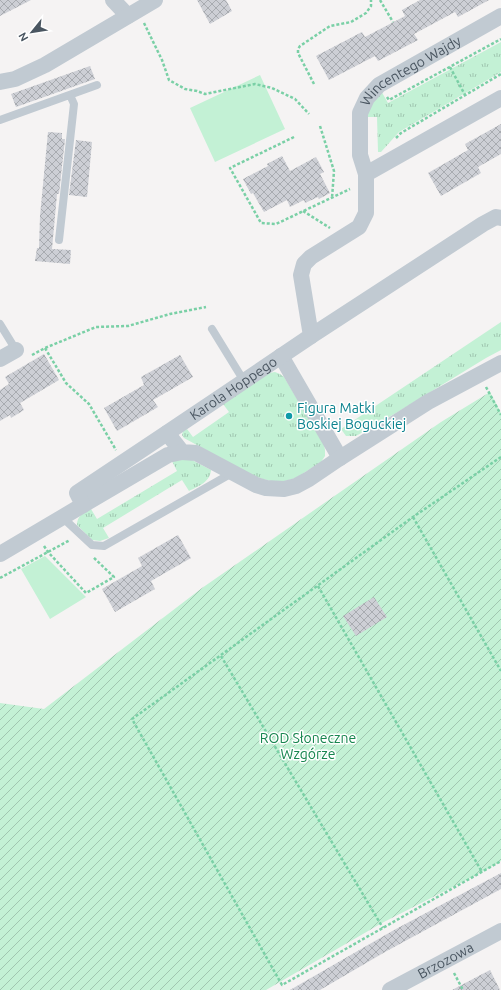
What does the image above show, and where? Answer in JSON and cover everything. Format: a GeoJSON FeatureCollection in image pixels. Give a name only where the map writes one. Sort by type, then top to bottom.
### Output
{"type":"FeatureCollection","features":[{"type":"Feature","properties":{"kind":"street"},"geometry":{"type":"LineString","coordinates":[[113,0],[135,17]]}},
{"type":"Feature","properties":{"kind":"street"},"geometry":{"type":"LineString","coordinates":[[0,82],[15,79],[45,65],[135,17],[155,0]]}},
{"type":"Feature","properties":{"kind":"street","name":"Wincentego Wajdy"},"geometry":{"type":"LineString","coordinates":[[310,336],[301,275],[304,264],[311,257],[359,227],[366,213],[366,178],[360,155],[360,113],[367,98],[379,85],[501,16]]}},
{"type":"Feature","properties":{"kind":"street"},"geometry":{"type":"LineString","coordinates":[[366,178],[501,98]]}},
{"type":"Feature","properties":{"kind":"street"},"geometry":{"type":"LineString","coordinates":[[281,356],[483,224],[496,217],[501,218]]}},
{"type":"Feature","properties":{"kind":"street"},"geometry":{"type":"LineString","coordinates":[[0,359],[16,350]]}},
{"type":"Feature","properties":{"kind":"street","name":"Karola Hoppego"},"geometry":{"type":"LineString","coordinates":[[83,505],[77,493],[281,356],[340,458]]}},
{"type":"Feature","properties":{"kind":"street"},"geometry":{"type":"LineString","coordinates":[[0,554],[168,455],[182,452],[196,453],[256,485],[266,488],[284,489],[296,486],[428,402],[501,363]]}},
{"type":"Feature","properties":{"kind":"street"},"geometry":{"type":"LineString","coordinates":[[167,433],[182,452]]}},
{"type":"Feature","properties":{"kind":"street","name":"Brzozowa"},"geometry":{"type":"LineString","coordinates":[[390,990],[501,931]]}},
{"type":"Feature","properties":{"kind":"lane"},"geometry":{"type":"LineString","coordinates":[[0,120],[97,85]]}},
{"type":"Feature","properties":{"kind":"lane"},"geometry":{"type":"LineString","coordinates":[[59,240],[74,104],[70,95]]}},
{"type":"Feature","properties":{"kind":"lane"},"geometry":{"type":"LineString","coordinates":[[0,324],[16,350]]}},
{"type":"Feature","properties":{"kind":"lane"},"geometry":{"type":"LineString","coordinates":[[212,329],[244,381]]}},
{"type":"Feature","properties":{"kind":"lane"},"geometry":{"type":"LineString","coordinates":[[62,517],[92,545],[104,546],[232,473]]}},
{"type":"Feature","properties":{"kind":"path"},"geometry":{"type":"LineString","coordinates":[[314,84],[298,53],[300,46],[330,26],[351,22],[366,12],[371,6],[371,0]]}},
{"type":"Feature","properties":{"kind":"path"},"geometry":{"type":"LineString","coordinates":[[380,0],[393,22]]}},
{"type":"Feature","properties":{"kind":"path"},"geometry":{"type":"LineString","coordinates":[[135,17],[162,60],[169,80],[185,89],[205,94],[255,84],[272,88],[295,99],[309,114]]}},
{"type":"Feature","properties":{"kind":"path"},"geometry":{"type":"LineString","coordinates":[[379,85],[389,100],[501,39]]}},
{"type":"Feature","properties":{"kind":"path"},"geometry":{"type":"LineString","coordinates":[[450,67],[465,95]]}},
{"type":"Feature","properties":{"kind":"path"},"geometry":{"type":"LineString","coordinates":[[396,139],[401,134],[501,74]]}},
{"type":"Feature","properties":{"kind":"path"},"geometry":{"type":"LineString","coordinates":[[320,126],[334,170],[332,198]]}},
{"type":"Feature","properties":{"kind":"path"},"geometry":{"type":"LineString","coordinates":[[294,137],[230,168],[261,223],[276,224],[332,198],[366,178]]}},
{"type":"Feature","properties":{"kind":"path"},"geometry":{"type":"LineString","coordinates":[[303,211],[344,237]]}},
{"type":"Feature","properties":{"kind":"path"},"geometry":{"type":"LineString","coordinates":[[32,355],[45,348],[96,327],[128,326],[170,314],[206,308]]}},
{"type":"Feature","properties":{"kind":"path"},"geometry":{"type":"LineString","coordinates":[[45,348],[66,383],[90,404],[118,454]]}},
{"type":"Feature","properties":{"kind":"path"},"geometry":{"type":"LineString","coordinates":[[480,374],[501,415]]}},
{"type":"Feature","properties":{"kind":"path"},"geometry":{"type":"LineString","coordinates":[[501,457],[413,517],[132,719],[282,985],[501,861]]}},
{"type":"Feature","properties":{"kind":"path"},"geometry":{"type":"LineString","coordinates":[[413,517],[501,671]]}},
{"type":"Feature","properties":{"kind":"path"},"geometry":{"type":"LineString","coordinates":[[37,532],[48,552],[86,593],[114,577],[88,553]]}},
{"type":"Feature","properties":{"kind":"path"},"geometry":{"type":"LineString","coordinates":[[0,578],[72,538]]}},
{"type":"Feature","properties":{"kind":"path"},"geometry":{"type":"LineString","coordinates":[[318,586],[482,872]]}},
{"type":"Feature","properties":{"kind":"path"},"geometry":{"type":"LineString","coordinates":[[221,656],[383,928]]}},
{"type":"Feature","properties":{"kind":"path"},"geometry":{"type":"LineString","coordinates":[[452,970],[463,990]]}},
{"type":"Feature","properties":{"kind":"green space"},"geometry":{"type":"Polygon","coordinates":[[[501,42],[501,72],[399,132],[381,152],[378,152],[377,117],[365,117],[380,89],[388,103],[501,42]]]}},
{"type":"Feature","properties":{"kind":"green space"},"geometry":{"type":"Polygon","coordinates":[[[260,75],[285,129],[215,162],[190,108],[260,75]]]}},
{"type":"Feature","properties":{"kind":"green space"},"geometry":{"type":"Polygon","coordinates":[[[501,322],[501,350],[356,436],[346,436],[341,429],[501,322]]]}},
{"type":"Feature","properties":{"kind":"green space"},"geometry":{"type":"Polygon","coordinates":[[[275,372],[284,377],[324,444],[325,456],[321,462],[296,478],[285,481],[271,481],[255,477],[184,438],[182,435],[183,431],[187,429],[193,437],[229,412],[223,404],[269,373],[275,372]]]}},
{"type":"Feature","properties":{"kind":"green space","name":"ROD Słoneczne Wzgórze"},"geometry":{"type":"Polygon","coordinates":[[[490,392],[501,413],[501,861],[382,923],[266,990],[0,990],[0,703],[44,709],[202,588],[441,422],[490,392]]]}},
{"type":"Feature","properties":{"kind":"green space"},"geometry":{"type":"Polygon","coordinates":[[[190,459],[211,470],[209,478],[200,485],[189,491],[182,480],[103,528],[109,538],[100,541],[92,540],[77,525],[79,517],[88,510],[91,509],[97,519],[177,471],[172,461],[190,459]]]}},
{"type":"Feature","properties":{"kind":"green space"},"geometry":{"type":"Polygon","coordinates":[[[45,556],[86,597],[50,619],[21,569],[45,556]]]}},
{"type":"Feature","properties":{"kind":"building"},"geometry":{"type":"Polygon","coordinates":[[[0,0],[31,0],[0,16],[0,0]]]}},
{"type":"Feature","properties":{"kind":"building"},"geometry":{"type":"Polygon","coordinates":[[[197,0],[226,0],[232,11],[210,24],[197,0]]]}},
{"type":"Feature","properties":{"kind":"building"},"geometry":{"type":"Polygon","coordinates":[[[420,0],[489,0],[458,17],[455,12],[414,34],[418,40],[378,61],[375,56],[329,80],[316,56],[362,32],[365,37],[405,16],[402,10],[420,0]]]}},
{"type":"Feature","properties":{"kind":"building"},"geometry":{"type":"Polygon","coordinates":[[[90,66],[95,79],[16,107],[11,94],[90,66]]]}},
{"type":"Feature","properties":{"kind":"building"},"geometry":{"type":"Polygon","coordinates":[[[501,124],[501,154],[478,167],[481,173],[441,196],[428,173],[468,150],[465,144],[501,124]]]}},
{"type":"Feature","properties":{"kind":"building"},"geometry":{"type":"Polygon","coordinates":[[[48,132],[62,133],[62,139],[65,139],[59,194],[57,194],[52,249],[71,250],[70,264],[35,261],[37,248],[39,248],[40,216],[48,132]]]}},
{"type":"Feature","properties":{"kind":"building"},"geometry":{"type":"Polygon","coordinates":[[[76,140],[92,142],[87,197],[69,195],[76,140]]]}},
{"type":"Feature","properties":{"kind":"building"},"geometry":{"type":"Polygon","coordinates":[[[282,156],[290,171],[316,157],[324,172],[320,174],[330,193],[319,199],[318,197],[305,203],[304,200],[290,207],[287,200],[264,212],[253,193],[251,194],[243,179],[268,166],[267,164],[282,156]]]}},
{"type":"Feature","properties":{"kind":"building"},"geometry":{"type":"Polygon","coordinates":[[[44,354],[59,380],[20,403],[24,410],[11,418],[10,415],[0,421],[0,390],[9,384],[5,377],[44,354]]]}},
{"type":"Feature","properties":{"kind":"building"},"geometry":{"type":"Polygon","coordinates":[[[180,355],[193,377],[153,400],[158,407],[117,431],[104,408],[144,385],[141,377],[180,355]]]}},
{"type":"Feature","properties":{"kind":"building"},"geometry":{"type":"Polygon","coordinates":[[[178,535],[191,558],[151,581],[155,589],[115,612],[102,589],[142,566],[138,558],[178,535]]]}},
{"type":"Feature","properties":{"kind":"building"},"geometry":{"type":"Polygon","coordinates":[[[374,597],[387,617],[356,636],[343,616],[374,597]]]}},
{"type":"Feature","properties":{"kind":"building"},"geometry":{"type":"Polygon","coordinates":[[[501,873],[501,889],[385,952],[320,990],[290,990],[394,930],[501,873]]]}},
{"type":"Feature","properties":{"kind":"building"},"geometry":{"type":"Polygon","coordinates":[[[490,970],[500,990],[452,990],[490,970]]]}},
{"type":"Feature","properties":{"kind":"place","name":"Figura Matki Boskiej Boguckiej"},"geometry":{"type":"Point","coordinates":[289,416]}}]}
